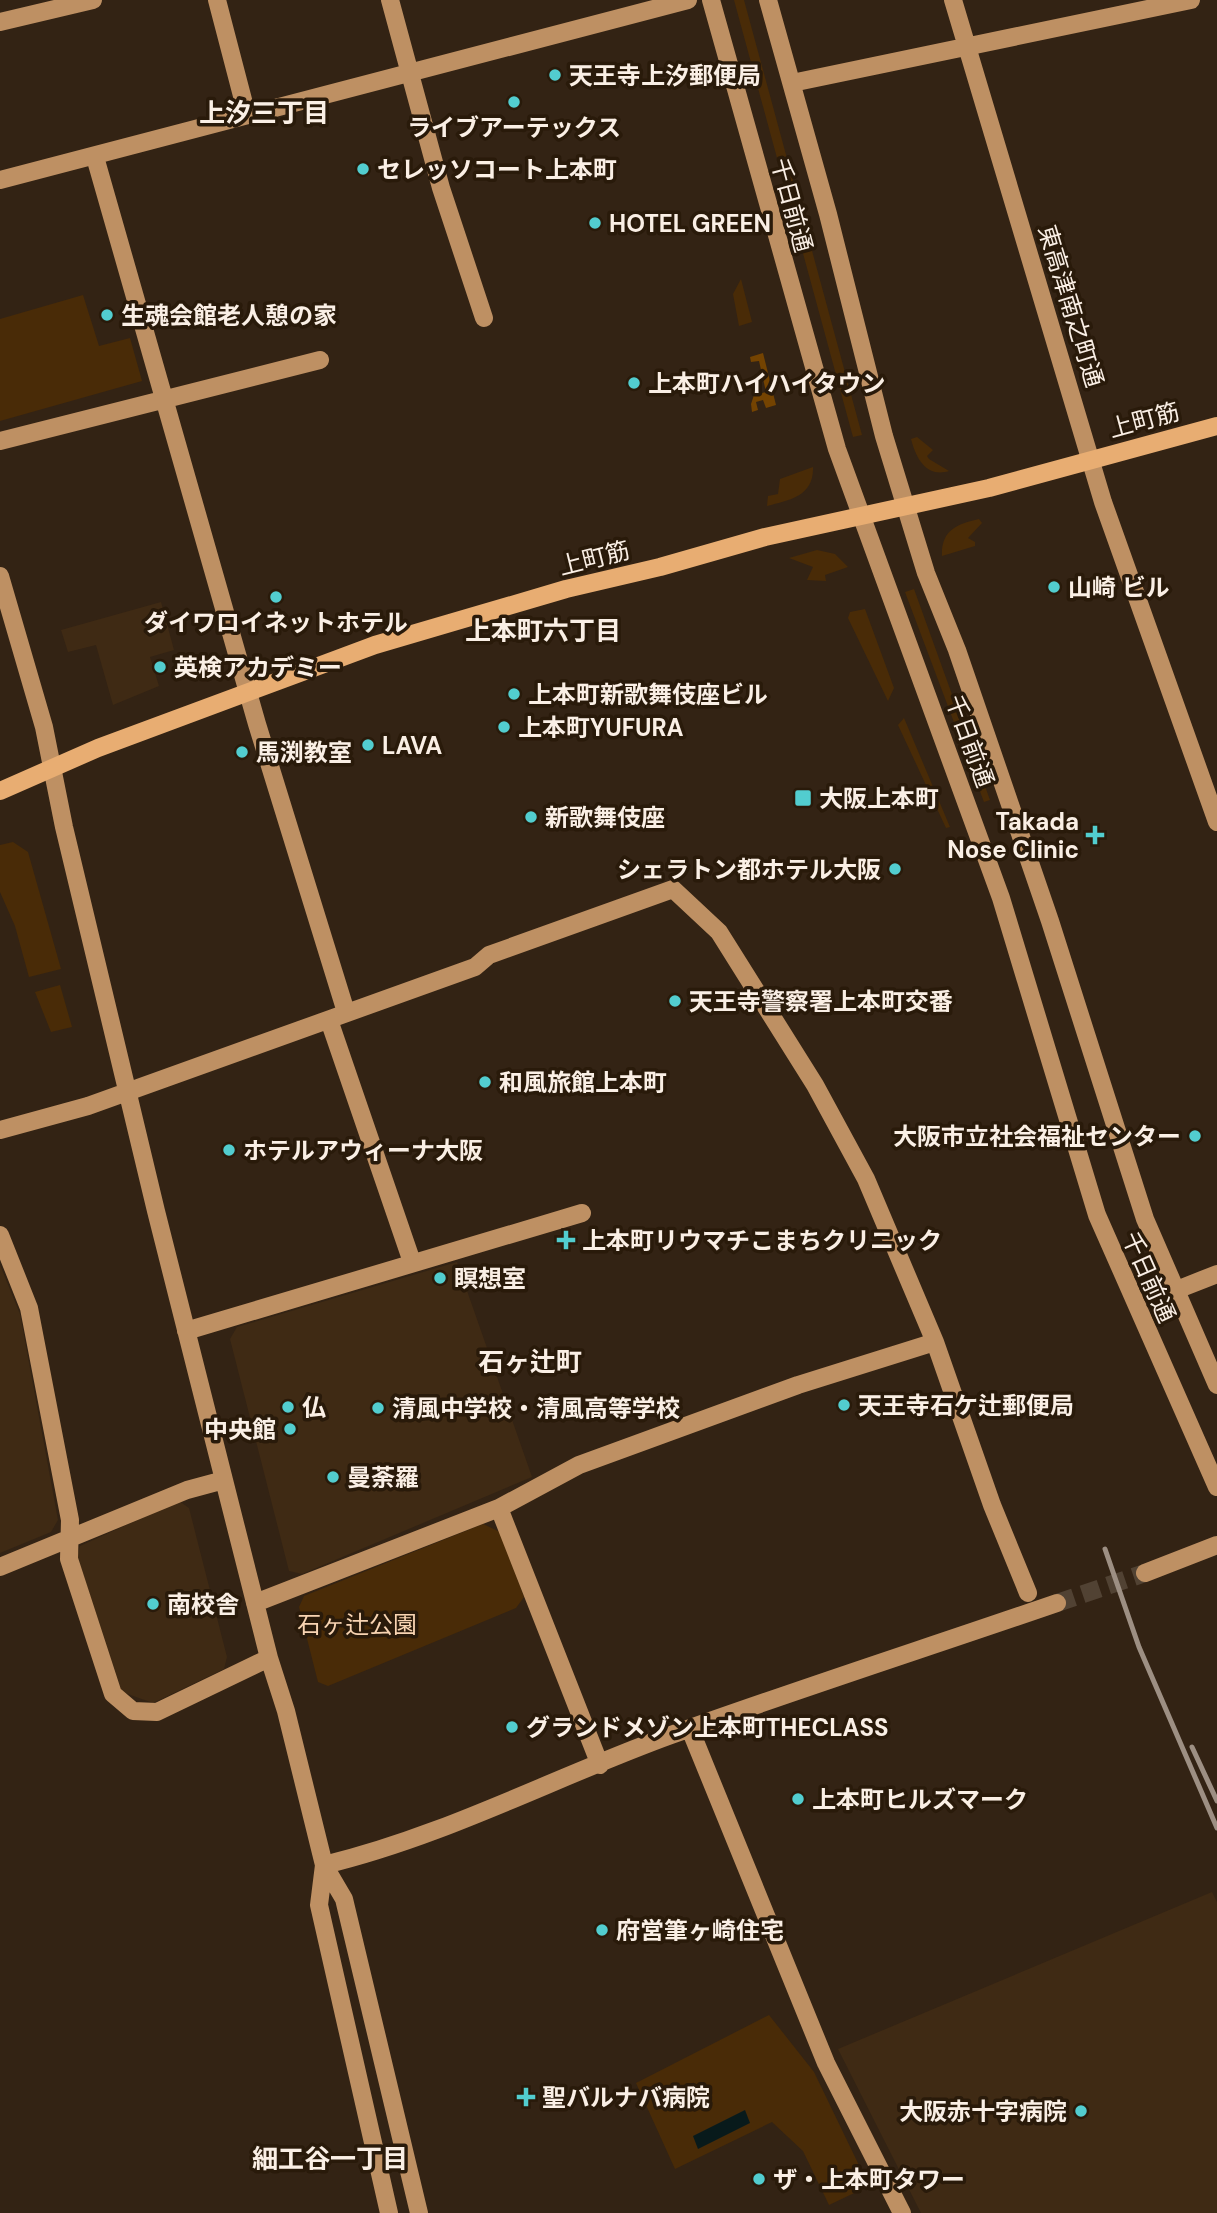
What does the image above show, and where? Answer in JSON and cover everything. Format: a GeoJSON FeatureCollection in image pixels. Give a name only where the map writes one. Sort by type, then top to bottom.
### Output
{"type":"FeatureCollection","features":[{"type":"Feature","properties":{"kind":"main road","name":"上町筋"},"geometry":{"type":"LineString","coordinates":[[0,791],[248,691],[374,645],[566,589],[660,567],[765,537],[1029,478],[1217,426]]}},
{"type":"Feature","properties":{"kind":"street"},"geometry":{"type":"LineString","coordinates":[[0,22],[93,0]]}},
{"type":"Feature","properties":{"kind":"street"},"geometry":{"type":"LineString","coordinates":[[217,0],[247,115]]}},
{"type":"Feature","properties":{"kind":"street"},"geometry":{"type":"LineString","coordinates":[[390,0],[441,188],[484,318]]}},
{"type":"Feature","properties":{"kind":"street"},"geometry":{"type":"LineString","coordinates":[[0,180],[688,0]]}},
{"type":"Feature","properties":{"kind":"street","name":"千日前通"},"geometry":{"type":"LineString","coordinates":[[711,0],[836,449],[1001,898],[1109,1249],[1217,1487]]}},
{"type":"Feature","properties":{"kind":"street","name":"千日前通"},"geometry":{"type":"LineString","coordinates":[[768,0],[828,214],[884,436],[908,506],[926,573],[957,650],[1050,922],[1145,1219],[1217,1385]]}},
{"type":"Feature","properties":{"kind":"street","name":"東高津南之町通"},"geometry":{"type":"LineString","coordinates":[[953,0],[1091,459],[1146,628],[1217,822]]}},
{"type":"Feature","properties":{"kind":"street"},"geometry":{"type":"LineString","coordinates":[[792,83],[1191,0]]}},
{"type":"Feature","properties":{"kind":"street"},"geometry":{"type":"LineString","coordinates":[[95,157],[248,691],[346,1012]]}},
{"type":"Feature","properties":{"kind":"street"},"geometry":{"type":"LineString","coordinates":[[0,441],[320,360]]}},
{"type":"Feature","properties":{"kind":"street"},"geometry":{"type":"LineString","coordinates":[[0,576],[53,768],[64,827],[186,1331],[269,1658],[286,1711],[324,1865],[344,1899],[419,2213]]}},
{"type":"Feature","properties":{"kind":"street"},"geometry":{"type":"LineString","coordinates":[[0,1130],[89,1106],[475,967],[489,955],[673,889],[719,932],[815,1085],[866,1179],[935,1342],[992,1505],[1028,1593]]}},
{"type":"Feature","properties":{"kind":"street"},"geometry":{"type":"LineString","coordinates":[[329,1020],[412,1262]]}},
{"type":"Feature","properties":{"kind":"street"},"geometry":{"type":"LineString","coordinates":[[186,1331],[582,1213]]}},
{"type":"Feature","properties":{"kind":"street"},"geometry":{"type":"LineString","coordinates":[[0,1235],[29,1308],[71,1520],[69,1559],[113,1695],[133,1711],[157,1712],[269,1658]]}},
{"type":"Feature","properties":{"kind":"street"},"geometry":{"type":"LineString","coordinates":[[1174,1291],[1217,1273]]}},
{"type":"Feature","properties":{"kind":"street"},"geometry":{"type":"LineString","coordinates":[[255,1603],[499,1508],[579,1465],[644,1440],[798,1385],[935,1342]]}},
{"type":"Feature","properties":{"kind":"street"},"geometry":{"type":"LineString","coordinates":[[0,1567],[187,1490],[224,1480]]}},
{"type":"Feature","properties":{"kind":"street"},"geometry":{"type":"LineString","coordinates":[[499,1508],[600,1765]]}},
{"type":"Feature","properties":{"kind":"street"},"geometry":{"type":"LineString","coordinates":[[1145,1573],[1217,1545]]}},
{"type":"Feature","properties":{"kind":"street"},"geometry":{"type":"LineString","coordinates":[[324,1865],[360,1856],[490,1810],[772,1698],[1057,1603]]}},
{"type":"Feature","properties":{"kind":"street"},"geometry":{"type":"LineString","coordinates":[[690,1729],[827,2063],[902,2213]]}},
{"type":"Feature","properties":{"kind":"street"},"geometry":{"type":"LineString","coordinates":[[324,1865],[318,1905],[389,2213]]}},
{"type":"Feature","properties":{"kind":"shaded area"},"geometry":{"type":"Polygon","coordinates":[[[763,353],[776,405],[766,408],[763,400],[756,402],[758,410],[752,412],[754,395],[766,392],[759,361],[751,362],[750,357],[763,353]]]}},
{"type":"Feature","properties":{"kind":"shaded area"},"geometry":{"type":"Polygon","coordinates":[[[161,602],[174,650],[150,657],[159,686],[113,705],[96,645],[68,652],[61,630],[161,602]]]}},
{"type":"Feature","properties":{"kind":"shaded area","name":"清風中学校・清風高等学校"},"geometry":{"type":"Polygon","coordinates":[[[457,1262],[532,1477],[302,1574],[289,1571],[230,1339],[237,1327],[457,1262]]]}},
{"type":"Feature","properties":{"kind":"shaded area"},"geometry":{"type":"Polygon","coordinates":[[[0,1265],[20,1314],[58,1520],[51,1532],[0,1553],[0,1265]]]}},
{"type":"Feature","properties":{"kind":"shaded area"},"geometry":{"type":"Polygon","coordinates":[[[179,1501],[189,1508],[227,1657],[224,1669],[153,1703],[122,1692],[77,1556],[80,1546],[179,1501]]]}},
{"type":"Feature","properties":{"kind":"shaded area"},"geometry":{"type":"Polygon","coordinates":[[[1212,1892],[1217,1902],[1217,2213],[921,2213],[838,2049],[1212,1892]]]}},
{"type":"Feature","properties":{"kind":"shaded area"},"geometry":{"type":"Polygon","coordinates":[[[745,2110],[750,2123],[698,2149],[693,2136],[745,2110]]]}},
{"type":"Feature","properties":{"kind":"green space"},"geometry":{"type":"Polygon","coordinates":[[[734,0],[744,0],[862,435],[853,437],[734,0]]]}},
{"type":"Feature","properties":{"kind":"green space"},"geometry":{"type":"Polygon","coordinates":[[[741,279],[752,322],[739,326],[733,294],[741,279]]]}},
{"type":"Feature","properties":{"kind":"green space"},"geometry":{"type":"Polygon","coordinates":[[[83,295],[99,346],[130,338],[142,381],[0,421],[0,319],[83,295]]]}},
{"type":"Feature","properties":{"kind":"green space"},"geometry":{"type":"Polygon","coordinates":[[[917,437],[933,450],[927,456],[929,459],[949,471],[934,472],[923,465],[911,439],[917,437]]]}},
{"type":"Feature","properties":{"kind":"green space"},"geometry":{"type":"Polygon","coordinates":[[[813,467],[812,477],[805,491],[792,499],[767,506],[768,496],[778,494],[780,479],[813,467]]]}},
{"type":"Feature","properties":{"kind":"green space"},"geometry":{"type":"Polygon","coordinates":[[[979,519],[982,523],[968,538],[975,542],[975,546],[942,556],[944,540],[951,530],[963,523],[979,519]]]}},
{"type":"Feature","properties":{"kind":"green space"},"geometry":{"type":"Polygon","coordinates":[[[817,550],[835,554],[848,567],[825,575],[826,581],[807,580],[813,567],[789,558],[817,550]]]}},
{"type":"Feature","properties":{"kind":"green space"},"geometry":{"type":"Polygon","coordinates":[[[914,589],[990,800],[984,802],[905,592],[914,589]]]}},
{"type":"Feature","properties":{"kind":"green space"},"geometry":{"type":"Polygon","coordinates":[[[865,609],[894,688],[888,701],[848,618],[850,612],[865,609]]]}},
{"type":"Feature","properties":{"kind":"green space"},"geometry":{"type":"Polygon","coordinates":[[[904,718],[950,827],[946,828],[898,725],[904,718]]]}},
{"type":"Feature","properties":{"kind":"green space"},"geometry":{"type":"Polygon","coordinates":[[[13,842],[28,852],[61,969],[29,977],[15,926],[0,892],[0,845],[13,842]]]}},
{"type":"Feature","properties":{"kind":"green space"},"geometry":{"type":"Polygon","coordinates":[[[60,985],[72,1027],[51,1032],[35,992],[60,985]]]}},
{"type":"Feature","properties":{"kind":"green space","name":"石ヶ辻公園"},"geometry":{"type":"Polygon","coordinates":[[[483,1524],[500,1532],[524,1597],[516,1608],[328,1686],[318,1682],[299,1607],[304,1596],[483,1524]]]}},
{"type":"Feature","properties":{"kind":"green space"},"geometry":{"type":"Polygon","coordinates":[[[769,2015],[814,2072],[869,2186],[829,2205],[803,2151],[772,2122],[675,2169],[636,2083],[769,2015]]]}},
{"type":"Feature","properties":{"kind":"tunnel"},"geometry":{"type":"LineString","coordinates":[[1057,1603],[1145,1573]]}},
{"type":"Feature","properties":{"kind":"railway"},"geometry":{"type":"LineString","coordinates":[[1105,1549],[1139,1647],[1217,1828]]}},
{"type":"Feature","properties":{"kind":"railway"},"geometry":{"type":"LineString","coordinates":[[1192,1747],[1217,1801]]}},
{"type":"Feature","properties":{"kind":"place","name":"天王寺上汐郵便局"},"geometry":{"type":"Point","coordinates":[555,75]}},
{"type":"Feature","properties":{"kind":"place","name":"ライブアーテックス"},"geometry":{"type":"Point","coordinates":[514,102]}},
{"type":"Feature","properties":{"kind":"place","name":"セレッソコート上本町"},"geometry":{"type":"Point","coordinates":[363,169]}},
{"type":"Feature","properties":{"kind":"place","name":"HOTEL GREEN"},"geometry":{"type":"Point","coordinates":[595,223]}},
{"type":"Feature","properties":{"kind":"place","name":"生魂会館老人憩の家"},"geometry":{"type":"Point","coordinates":[107,315]}},
{"type":"Feature","properties":{"kind":"place","name":"上本町ハイハイタウン"},"geometry":{"type":"Point","coordinates":[634,383]}},
{"type":"Feature","properties":{"kind":"place","name":"山崎 ビル"},"geometry":{"type":"Point","coordinates":[1054,587]}},
{"type":"Feature","properties":{"kind":"place","name":"ダイワロイネットホテル"},"geometry":{"type":"Point","coordinates":[276,597]}},
{"type":"Feature","properties":{"kind":"place","name":"英検アカデミー"},"geometry":{"type":"Point","coordinates":[160,667]}},
{"type":"Feature","properties":{"kind":"place","name":"上本町新歌舞伎座ビル"},"geometry":{"type":"Point","coordinates":[514,694]}},
{"type":"Feature","properties":{"kind":"place","name":"上本町YUFURA"},"geometry":{"type":"Point","coordinates":[504,727]}},
{"type":"Feature","properties":{"kind":"place","name":"LAVA"},"geometry":{"type":"Point","coordinates":[368,745]}},
{"type":"Feature","properties":{"kind":"place","name":"馬渕教室"},"geometry":{"type":"Point","coordinates":[242,752]}},
{"type":"Feature","properties":{"kind":"place","name":"大阪上本町"},"geometry":{"type":"Point","coordinates":[803,798]}},
{"type":"Feature","properties":{"kind":"place","name":"新歌舞伎座"},"geometry":{"type":"Point","coordinates":[531,817]}},
{"type":"Feature","properties":{"kind":"place","name":"Takada Nose Clinic"},"geometry":{"type":"Point","coordinates":[1095,835]}},
{"type":"Feature","properties":{"kind":"place","name":"シェラトン都ホテル大阪"},"geometry":{"type":"Point","coordinates":[895,869]}},
{"type":"Feature","properties":{"kind":"place","name":"天王寺警察署上本町交番"},"geometry":{"type":"Point","coordinates":[675,1001]}},
{"type":"Feature","properties":{"kind":"place","name":"和風旅館上本町"},"geometry":{"type":"Point","coordinates":[485,1082]}},
{"type":"Feature","properties":{"kind":"place","name":"大阪市立社会福祉センター"},"geometry":{"type":"Point","coordinates":[1195,1136]}},
{"type":"Feature","properties":{"kind":"place","name":"ホテルアウィーナ大阪"},"geometry":{"type":"Point","coordinates":[229,1150]}},
{"type":"Feature","properties":{"kind":"place","name":"上本町リウマチこまちクリニック"},"geometry":{"type":"Point","coordinates":[566,1240]}},
{"type":"Feature","properties":{"kind":"place","name":"瞑想室"},"geometry":{"type":"Point","coordinates":[440,1278]}},
{"type":"Feature","properties":{"kind":"place","name":"天王寺石ケ辻郵便局"},"geometry":{"type":"Point","coordinates":[844,1405]}},
{"type":"Feature","properties":{"kind":"place","name":"仏"},"geometry":{"type":"Point","coordinates":[288,1407]}},
{"type":"Feature","properties":{"kind":"place","name":"清風中学校・清風高等学校"},"geometry":{"type":"Point","coordinates":[378,1408]}},
{"type":"Feature","properties":{"kind":"place","name":"中央館"},"geometry":{"type":"Point","coordinates":[290,1429]}},
{"type":"Feature","properties":{"kind":"place","name":"曼荼羅"},"geometry":{"type":"Point","coordinates":[333,1477]}},
{"type":"Feature","properties":{"kind":"place","name":"南校舎"},"geometry":{"type":"Point","coordinates":[153,1604]}},
{"type":"Feature","properties":{"kind":"place","name":"グランドメゾン上本町THECLASS"},"geometry":{"type":"Point","coordinates":[512,1727]}},
{"type":"Feature","properties":{"kind":"place","name":"上本町ヒルズマーク"},"geometry":{"type":"Point","coordinates":[798,1799]}},
{"type":"Feature","properties":{"kind":"place","name":"府営筆ヶ崎住宅"},"geometry":{"type":"Point","coordinates":[602,1930]}},
{"type":"Feature","properties":{"kind":"place","name":"聖バルナバ病院"},"geometry":{"type":"Point","coordinates":[526,2097]}},
{"type":"Feature","properties":{"kind":"place","name":"大阪赤十字病院"},"geometry":{"type":"Point","coordinates":[1081,2111]}},
{"type":"Feature","properties":{"kind":"place","name":"ザ・上本町タワー"},"geometry":{"type":"Point","coordinates":[759,2179]}},
{"type":"Feature","properties":{"kind":"district","name":"上汐三丁目"},"geometry":{"type":"Point","coordinates":[264,113]}},
{"type":"Feature","properties":{"kind":"district","name":"上本町六丁目"},"geometry":{"type":"Point","coordinates":[543,631]}},
{"type":"Feature","properties":{"kind":"district","name":"石ヶ辻町"},"geometry":{"type":"Point","coordinates":[530,1362]}},
{"type":"Feature","properties":{"kind":"district","name":"細工谷一丁目"},"geometry":{"type":"Point","coordinates":[330,2159]}}]}
